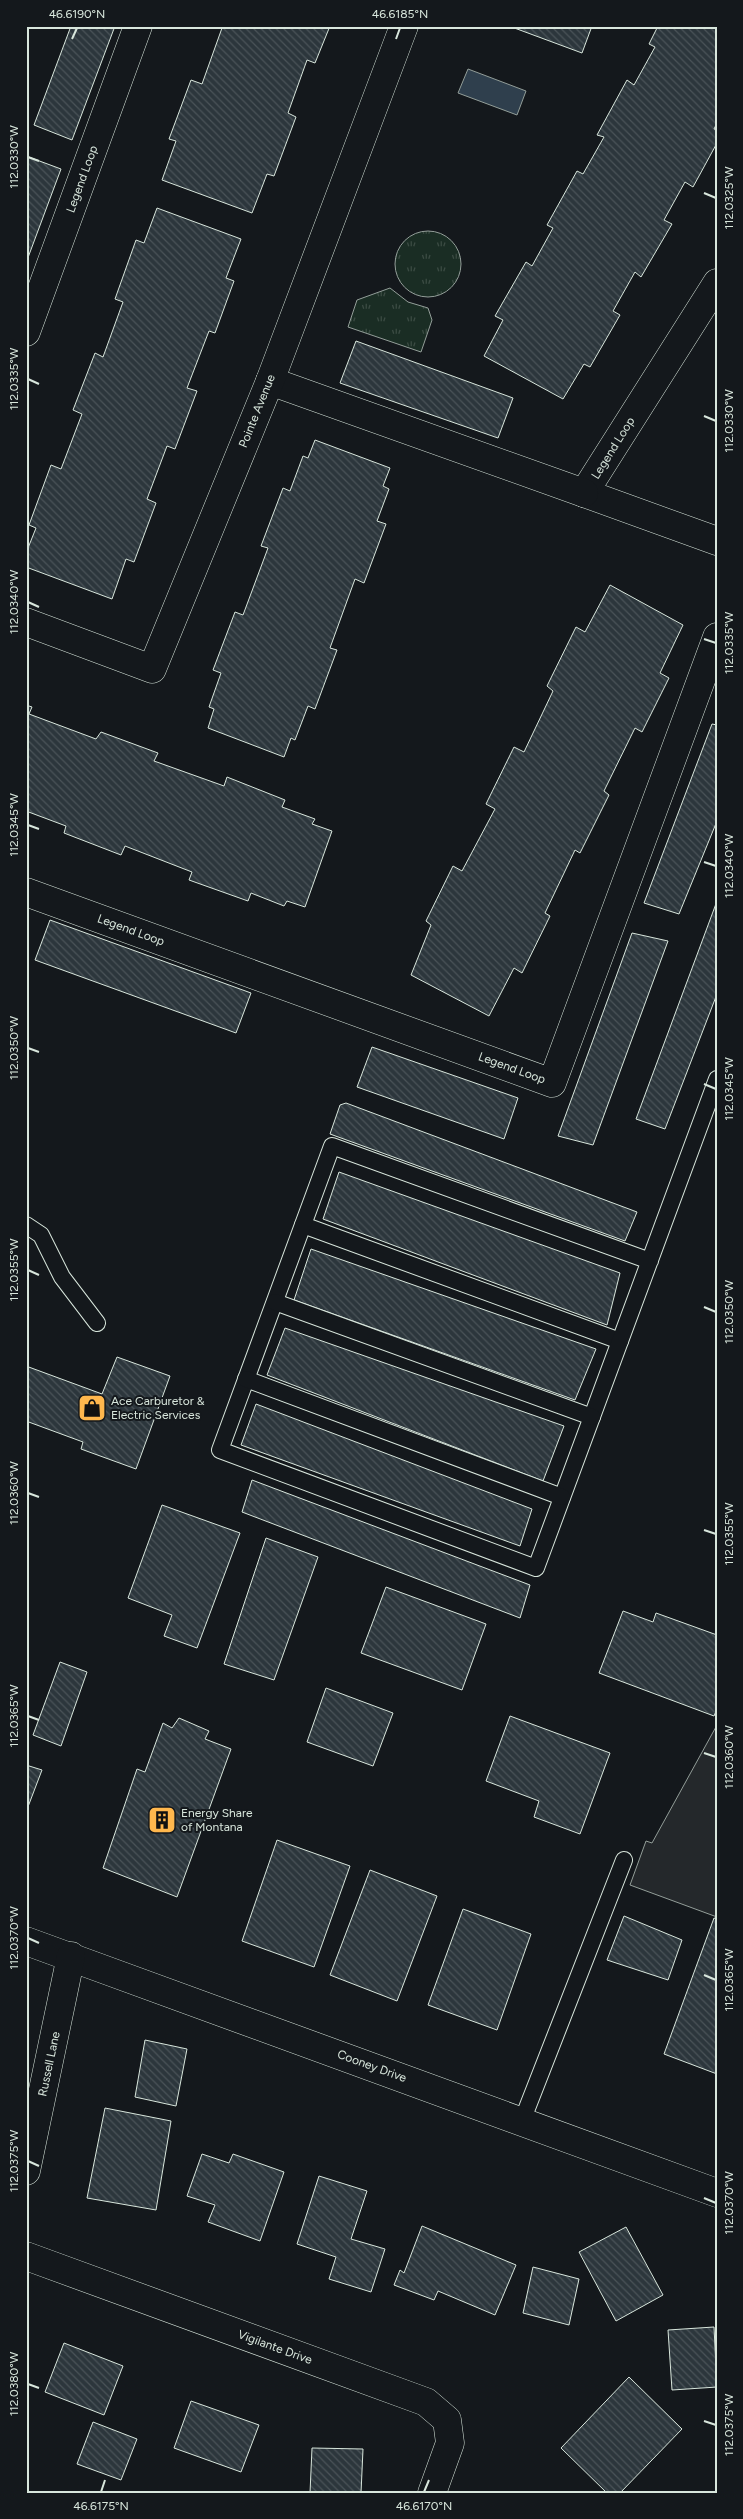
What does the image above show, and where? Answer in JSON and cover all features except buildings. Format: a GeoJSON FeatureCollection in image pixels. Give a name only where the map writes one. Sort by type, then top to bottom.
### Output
{"type":"FeatureCollection","features":[{"type":"Feature","properties":{"kind":"street","name":"Legend Loop"},"geometry":{"type":"LineString","coordinates":[[26,332],[138,26]]}},
{"type":"Feature","properties":{"kind":"street","name":"Pointe Avenue"},"geometry":{"type":"LineString","coordinates":[[26,622],[152,669],[270,381],[404,26]]}},
{"type":"Feature","properties":{"kind":"street","name":"Legend Loop"},"geometry":{"type":"LineString","coordinates":[[717,283],[584,493],[717,540]]}},
{"type":"Feature","properties":{"kind":"street"},"geometry":{"type":"LineString","coordinates":[[270,381],[584,493]]}},
{"type":"Feature","properties":{"kind":"street","name":"Legend Loop"},"geometry":{"type":"LineString","coordinates":[[26,892],[552,1083],[717,637]]}},
{"type":"Feature","properties":{"kind":"street","name":"Cooney Drive"},"geometry":{"type":"LineString","coordinates":[[26,1941],[717,2192]]}},
{"type":"Feature","properties":{"kind":"street","name":"Russell Lane"},"geometry":{"type":"LineString","coordinates":[[26,2171],[71,1956]]}},
{"type":"Feature","properties":{"kind":"street","name":"Vigilante Drive"},"geometry":{"type":"LineString","coordinates":[[26,2256],[426,2402],[447,2420],[450,2443],[432,2493]]}},
{"type":"Feature","properties":{"kind":"lane"},"geometry":{"type":"LineString","coordinates":[[650,1260],[332,1146],[220,1450],[536,1568],[717,1079]]}},
{"type":"Feature","properties":{"kind":"lane"},"geometry":{"type":"LineString","coordinates":[[26,1225],[41,1235],[62,1276],[97,1323]]}},
{"type":"Feature","properties":{"kind":"lane"},"geometry":{"type":"LineString","coordinates":[[303,1225],[620,1340]]}},
{"type":"Feature","properties":{"kind":"lane"},"geometry":{"type":"LineString","coordinates":[[275,1302],[592,1418]]}},
{"type":"Feature","properties":{"kind":"lane"},"geometry":{"type":"LineString","coordinates":[[246,1379],[562,1497]]}},
{"type":"Feature","properties":{"kind":"lane"},"geometry":{"type":"LineString","coordinates":[[522,2121],[624,1860]]}},
{"type":"Feature","properties":{"kind":"green space"},"geometry":{"type":"Polygon","coordinates":[[[428,231],[441,234],[451,241],[458,251],[461,264],[458,277],[451,287],[441,294],[428,297],[415,294],[405,287],[398,277],[395,264],[398,251],[405,241],[415,234],[428,231]]]}},
{"type":"Feature","properties":{"kind":"green space"},"geometry":{"type":"Polygon","coordinates":[[[390,288],[408,302],[428,308],[432,320],[421,352],[348,327],[357,300],[390,288]]]}},
{"type":"Feature","properties":{"kind":"shaded area"},"geometry":{"type":"Polygon","coordinates":[[[717,1725],[717,1917],[630,1885],[646,1841],[652,1843],[717,1725]]]}},
{"type":"Feature","properties":{"kind":"water"},"geometry":{"type":"Polygon","coordinates":[[[468,69],[526,91],[517,115],[458,93],[468,69]]]}},
{"type":"Feature","properties":{"kind":"place","name":"Ace Carburetor & Electric Services"},"geometry":{"type":"Point","coordinates":[92,1408]}},
{"type":"Feature","properties":{"kind":"place","name":"Energy Share of Montana"},"geometry":{"type":"Point","coordinates":[162,1820]}}]}
